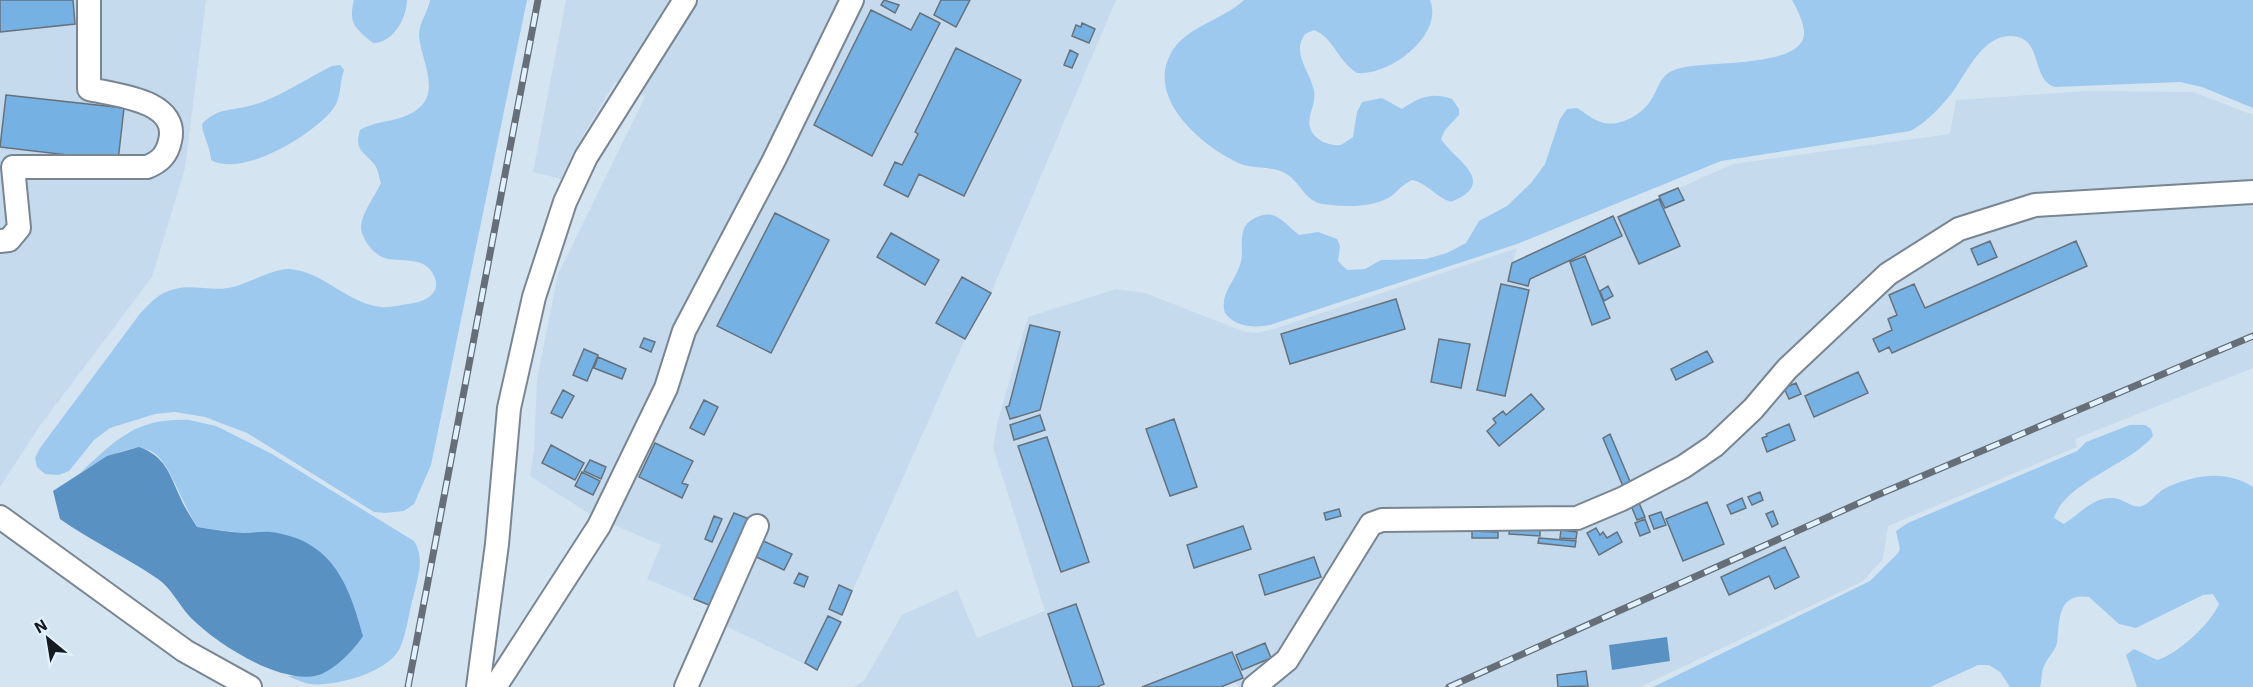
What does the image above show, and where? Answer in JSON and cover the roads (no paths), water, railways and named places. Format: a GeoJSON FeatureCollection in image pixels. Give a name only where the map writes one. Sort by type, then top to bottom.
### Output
{"type":"FeatureCollection","features":[{"type":"Feature","properties":{"kind":"street"},"geometry":{"type":"LineString","coordinates":[[0,241],[9,240],[19,228],[13,167],[147,167],[158,163],[169,146],[170,128],[164,115],[153,106],[141,100],[89,89],[89,0]]}},
{"type":"Feature","properties":{"kind":"street"},"geometry":{"type":"LineString","coordinates":[[478,687],[498,544],[509,408],[534,297],[565,202],[586,157],[685,0]]}},
{"type":"Feature","properties":{"kind":"street"},"geometry":{"type":"LineString","coordinates":[[495,687],[599,526],[666,388],[684,331],[774,160],[852,0]]}},
{"type":"Feature","properties":{"kind":"street"},"geometry":{"type":"LineString","coordinates":[[1254,687],[1287,660],[1371,524],[1382,520],[1577,518],[1622,499],[1683,467],[1714,446],[1753,409],[1787,369],[1888,274],[1959,229],[2035,205],[2253,192]]}},
{"type":"Feature","properties":{"kind":"street"},"geometry":{"type":"LineString","coordinates":[[0,517],[185,651],[250,687]]}},
{"type":"Feature","properties":{"kind":"street"},"geometry":{"type":"LineString","coordinates":[[686,687],[757,526]]}},
{"type":"Feature","properties":{"kind":"railway"},"geometry":{"type":"LineString","coordinates":[[408,687],[538,0]]}},
{"type":"Feature","properties":{"kind":"railway"},"geometry":{"type":"LineString","coordinates":[[1449,687],[1875,496],[2253,336]]}}]}
